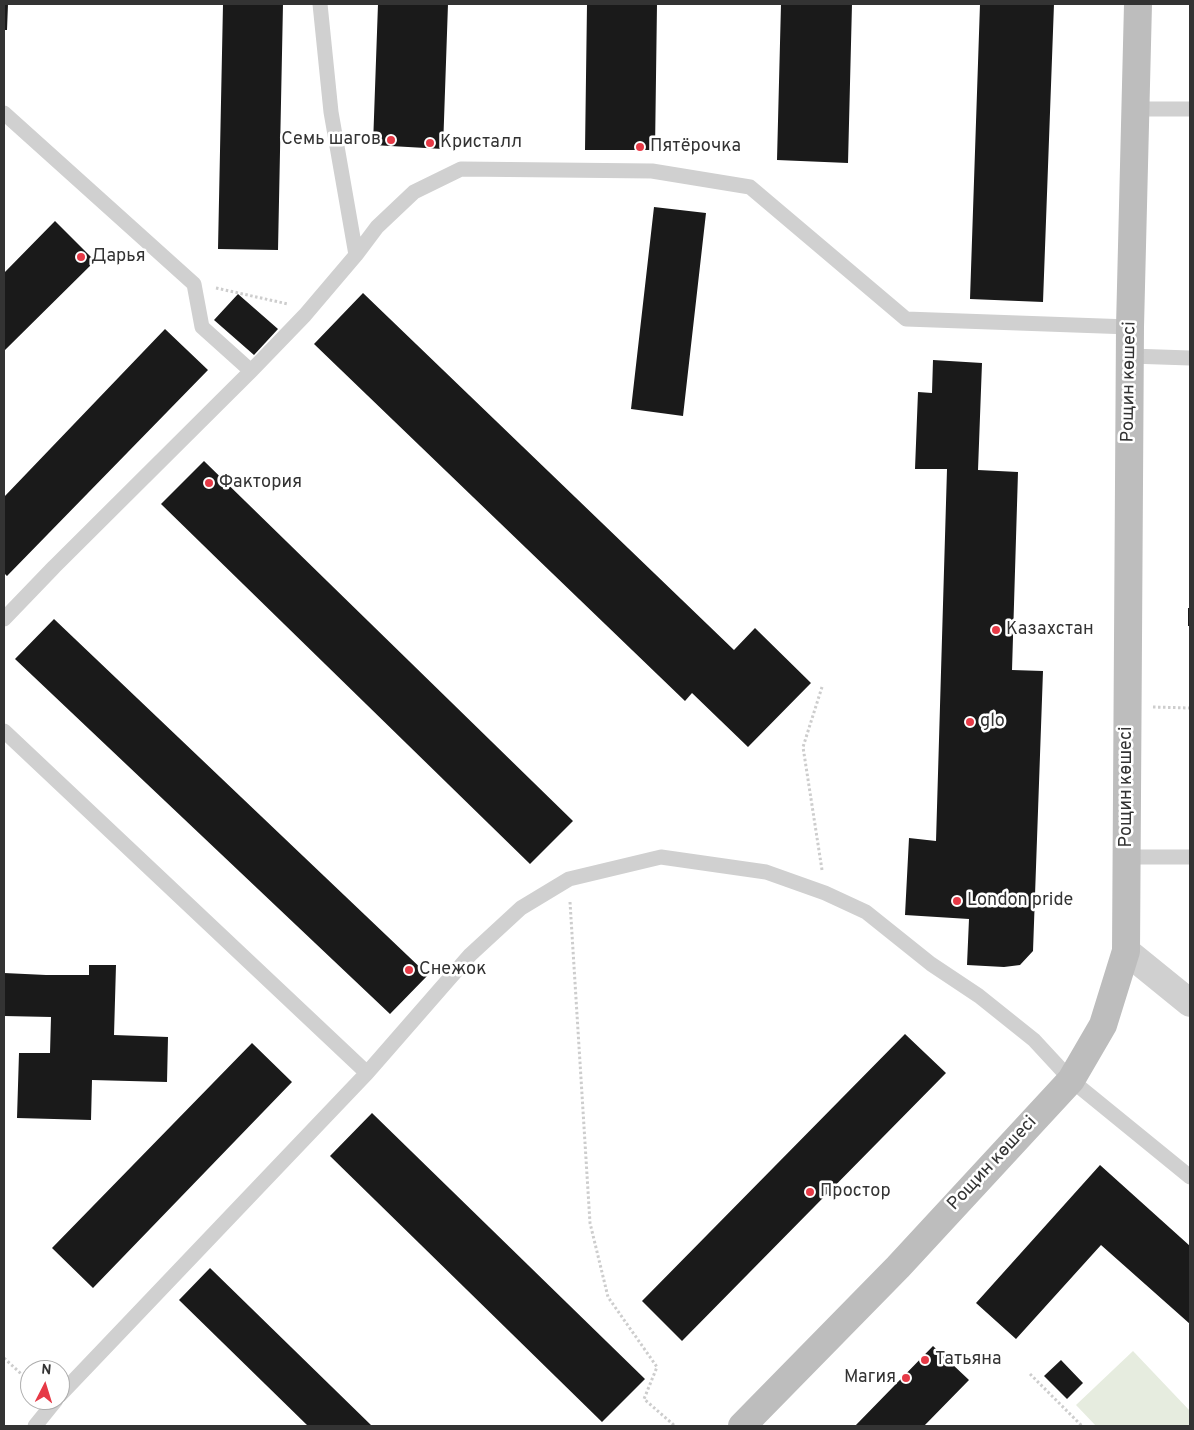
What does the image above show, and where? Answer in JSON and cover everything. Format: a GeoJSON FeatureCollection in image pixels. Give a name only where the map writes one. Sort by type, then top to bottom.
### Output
{"type":"FeatureCollection","features":[{"type":"Feature","properties":{"kind":"street","name":"Рощин көшесі"},"geometry":{"type":"LineString","coordinates":[[742,1426],[898,1267],[1071,1080],[1104,1025],[1126,951],[1130,327],[1138,4]]}},
{"type":"Feature","properties":{"kind":"street"},"geometry":{"type":"LineString","coordinates":[[1126,951],[1190,1003]]}},
{"type":"Feature","properties":{"kind":"lane"},"geometry":{"type":"LineString","coordinates":[[320,4],[331,112],[356,255]]}},
{"type":"Feature","properties":{"kind":"lane"},"geometry":{"type":"LineString","coordinates":[[1136,109],[1190,109]]}},
{"type":"Feature","properties":{"kind":"lane"},"geometry":{"type":"LineString","coordinates":[[4,113],[194,284],[202,327],[251,371]]}},
{"type":"Feature","properties":{"kind":"lane"},"geometry":{"type":"LineString","coordinates":[[4,619],[305,315],[377,227],[414,192],[461,169],[652,171],[750,187],[906,319],[1130,327]]}},
{"type":"Feature","properties":{"kind":"lane"},"geometry":{"type":"LineString","coordinates":[[1130,356],[1190,358]]}},
{"type":"Feature","properties":{"kind":"lane"},"geometry":{"type":"LineString","coordinates":[[4,731],[367,1073]]}},
{"type":"Feature","properties":{"kind":"lane"},"geometry":{"type":"LineString","coordinates":[[70,1385],[367,1073],[470,955],[522,908],[569,879],[661,857],[766,872],[826,893],[866,912],[931,964],[979,996],[1034,1040],[1071,1080],[1190,1178]]}},
{"type":"Feature","properties":{"kind":"lane"},"geometry":{"type":"LineString","coordinates":[[1126,857],[1190,857]]}},
{"type":"Feature","properties":{"kind":"lane"},"geometry":{"type":"LineString","coordinates":[[34,1426],[48,1410]]}},
{"type":"Feature","properties":{"kind":"path"},"geometry":{"type":"LineString","coordinates":[[194,284],[288,304],[305,315]]}},
{"type":"Feature","properties":{"kind":"path"},"geometry":{"type":"LineString","coordinates":[[822,687],[803,747],[826,893]]}},
{"type":"Feature","properties":{"kind":"path"},"geometry":{"type":"LineString","coordinates":[[1128,706],[1190,708]]}},
{"type":"Feature","properties":{"kind":"path"},"geometry":{"type":"LineString","coordinates":[[569,879],[590,1223],[608,1297],[657,1367],[644,1399],[675,1426]]}},
{"type":"Feature","properties":{"kind":"path"},"geometry":{"type":"LineString","coordinates":[[4,1358],[20,1373]]}},
{"type":"Feature","properties":{"kind":"path"},"geometry":{"type":"LineString","coordinates":[[1030,1374],[1082,1426]]}},
{"type":"Feature","properties":{"kind":"shaded area"},"geometry":{"type":"Polygon","coordinates":[[[1133,1351],[1190,1411],[1190,1426],[1096,1426],[1076,1405],[1133,1351]]]}},
{"type":"Feature","properties":{"kind":"building"},"geometry":{"type":"Polygon","coordinates":[[[4,4],[8,4],[7,30],[4,30],[4,4]]]}},
{"type":"Feature","properties":{"kind":"building"},"geometry":{"type":"Polygon","coordinates":[[[223,4],[283,4],[278,250],[218,249],[223,4]]]}},
{"type":"Feature","properties":{"kind":"building"},"geometry":{"type":"Polygon","coordinates":[[[378,4],[448,4],[443,149],[373,145],[378,4]]]}},
{"type":"Feature","properties":{"kind":"building"},"geometry":{"type":"Polygon","coordinates":[[[587,4],[657,4],[655,150],[585,150],[587,4]]]}},
{"type":"Feature","properties":{"kind":"building"},"geometry":{"type":"Polygon","coordinates":[[[781,4],[852,4],[848,163],[777,160],[781,4]]]}},
{"type":"Feature","properties":{"kind":"building"},"geometry":{"type":"Polygon","coordinates":[[[980,4],[1054,4],[1043,302],[970,299],[980,4]]]}},
{"type":"Feature","properties":{"kind":"building"},"geometry":{"type":"Polygon","coordinates":[[[654,207],[706,213],[683,416],[631,409],[654,207]]]}},
{"type":"Feature","properties":{"kind":"building"},"geometry":{"type":"Polygon","coordinates":[[[55,221],[95,261],[4,351],[4,273],[55,221]]]}},
{"type":"Feature","properties":{"kind":"building"},"geometry":{"type":"Polygon","coordinates":[[[363,293],[734,650],[755,628],[811,683],[748,747],[692,693],[685,701],[314,344],[363,293]]]}},
{"type":"Feature","properties":{"kind":"building"},"geometry":{"type":"Polygon","coordinates":[[[238,294],[278,329],[254,355],[214,320],[238,294]]]}},
{"type":"Feature","properties":{"kind":"building"},"geometry":{"type":"Polygon","coordinates":[[[165,329],[208,370],[7,576],[4,573],[4,497],[165,329]]]}},
{"type":"Feature","properties":{"kind":"building"},"geometry":{"type":"Polygon","coordinates":[[[933,360],[982,363],[978,470],[1018,472],[1012,670],[1043,671],[1033,951],[1020,965],[1004,967],[967,965],[969,919],[905,915],[909,838],[936,841],[947,469],[915,469],[918,392],[932,393],[933,360]]]}},
{"type":"Feature","properties":{"kind":"building"},"geometry":{"type":"Polygon","coordinates":[[[204,461],[573,821],[530,864],[161,504],[204,461]]]}},
{"type":"Feature","properties":{"kind":"building"},"geometry":{"type":"Polygon","coordinates":[[[1188,608],[1190,608],[1190,626],[1188,626],[1188,608]]]}},
{"type":"Feature","properties":{"kind":"building"},"geometry":{"type":"Polygon","coordinates":[[[54,619],[428,975],[390,1014],[15,659],[54,619]]]}},
{"type":"Feature","properties":{"kind":"building"},"geometry":{"type":"Polygon","coordinates":[[[89,965],[116,965],[114,1035],[168,1037],[167,1082],[92,1080],[91,1120],[17,1118],[19,1053],[50,1053],[51,1017],[4,1016],[4,973],[89,975],[89,965]]]}},
{"type":"Feature","properties":{"kind":"building"},"geometry":{"type":"Polygon","coordinates":[[[905,1034],[946,1073],[682,1341],[642,1301],[905,1034]]]}},
{"type":"Feature","properties":{"kind":"building"},"geometry":{"type":"Polygon","coordinates":[[[252,1043],[292,1082],[93,1288],[52,1248],[252,1043]]]}},
{"type":"Feature","properties":{"kind":"building"},"geometry":{"type":"Polygon","coordinates":[[[372,1113],[645,1379],[602,1422],[330,1156],[372,1113]]]}},
{"type":"Feature","properties":{"kind":"building"},"geometry":{"type":"Polygon","coordinates":[[[1100,1165],[1190,1246],[1190,1324],[1101,1245],[1016,1339],[976,1303],[1100,1165]]]}},
{"type":"Feature","properties":{"kind":"building"},"geometry":{"type":"Polygon","coordinates":[[[210,1268],[372,1426],[308,1426],[179,1300],[210,1268]]]}},
{"type":"Feature","properties":{"kind":"building"},"geometry":{"type":"Polygon","coordinates":[[[933,1346],[969,1380],[924,1426],[855,1426],[933,1346]]]}},
{"type":"Feature","properties":{"kind":"building"},"geometry":{"type":"Polygon","coordinates":[[[1061,1360],[1083,1383],[1067,1399],[1044,1376],[1061,1360]]]}},
{"type":"Feature","properties":{"kind":"place","name":"Семь шагов"},"geometry":{"type":"Point","coordinates":[391,140]}},
{"type":"Feature","properties":{"kind":"place","name":"Кристалл"},"geometry":{"type":"Point","coordinates":[430,143]}},
{"type":"Feature","properties":{"kind":"place","name":"Пятёрочка"},"geometry":{"type":"Point","coordinates":[640,147]}},
{"type":"Feature","properties":{"kind":"place","name":"Дарья"},"geometry":{"type":"Point","coordinates":[81,257]}},
{"type":"Feature","properties":{"kind":"place","name":"Фактория"},"geometry":{"type":"Point","coordinates":[209,483]}},
{"type":"Feature","properties":{"kind":"place","name":"Казахстан"},"geometry":{"type":"Point","coordinates":[996,630]}},
{"type":"Feature","properties":{"kind":"place","name":"glo"},"geometry":{"type":"Point","coordinates":[970,722]}},
{"type":"Feature","properties":{"kind":"place","name":"London pride"},"geometry":{"type":"Point","coordinates":[957,901]}},
{"type":"Feature","properties":{"kind":"place","name":"Снежок"},"geometry":{"type":"Point","coordinates":[409,970]}},
{"type":"Feature","properties":{"kind":"place","name":"Простор"},"geometry":{"type":"Point","coordinates":[810,1192]}},
{"type":"Feature","properties":{"kind":"place","name":"Татьяна"},"geometry":{"type":"Point","coordinates":[925,1360]}},
{"type":"Feature","properties":{"kind":"place","name":"Магия"},"geometry":{"type":"Point","coordinates":[906,1378]}}]}
